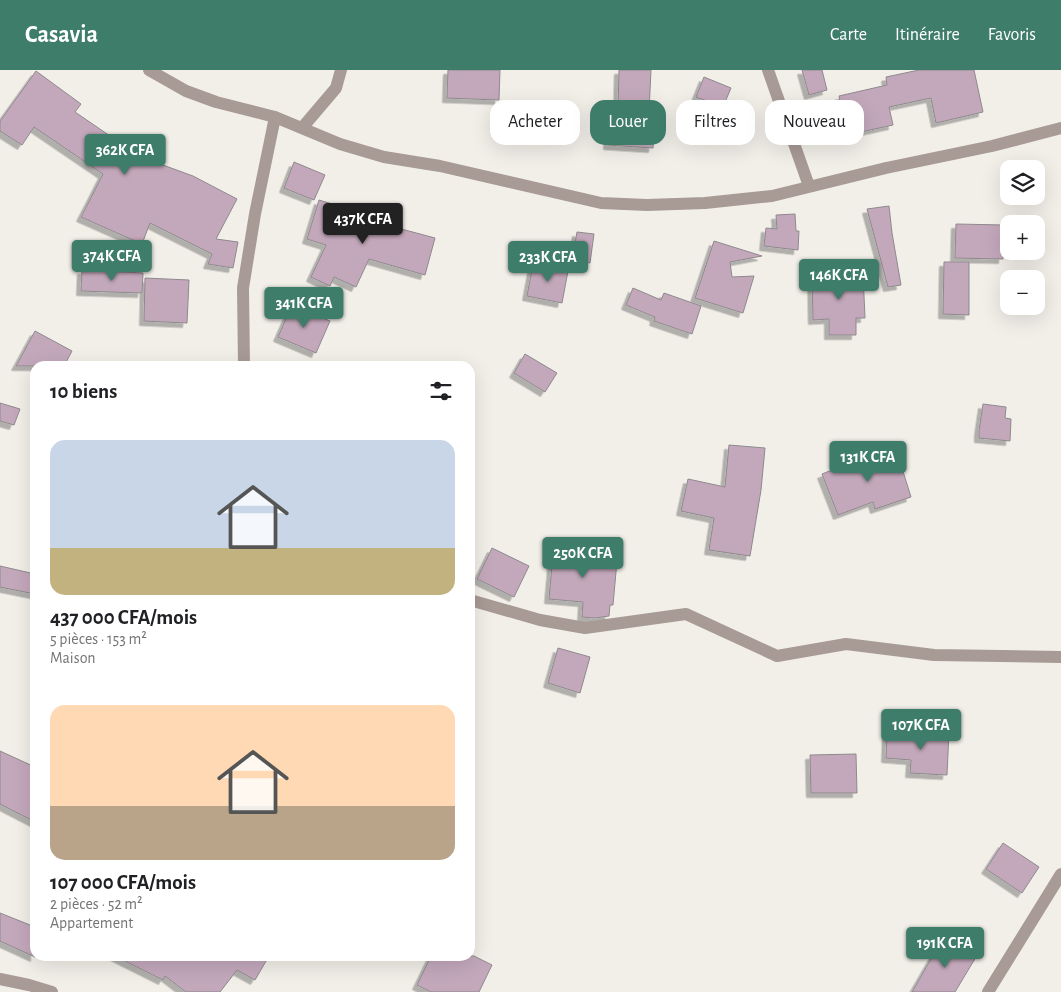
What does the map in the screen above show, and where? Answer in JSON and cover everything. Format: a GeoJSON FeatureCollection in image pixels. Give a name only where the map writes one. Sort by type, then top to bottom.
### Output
{"type":"FeatureCollection","features":[{"type":"Feature","properties":{"kind":"street"},"geometry":{"type":"LineString","coordinates":[[149,70],[186,91],[216,102],[276,117],[340,144],[384,157],[440,166],[601,203],[647,205],[705,204],[772,196],[886,168],[992,146],[1061,128]]}},
{"type":"Feature","properties":{"kind":"street"},"geometry":{"type":"LineString","coordinates":[[302,128],[336,88],[341,70]]}},
{"type":"Feature","properties":{"kind":"street"},"geometry":{"type":"LineString","coordinates":[[768,70],[809,186]]}},
{"type":"Feature","properties":{"kind":"street"},"geometry":{"type":"LineString","coordinates":[[244,361],[243,288],[255,214],[276,117]]}},
{"type":"Feature","properties":{"kind":"street"},"geometry":{"type":"LineString","coordinates":[[475,601],[540,620],[585,628],[686,614],[777,656],[846,644],[934,655],[1061,657]]}},
{"type":"Feature","properties":{"kind":"street"},"geometry":{"type":"LineString","coordinates":[[988,992],[1061,874]]}},
{"type":"Feature","properties":{"kind":"street"},"geometry":{"type":"LineString","coordinates":[[0,979],[52,992]]}},
{"type":"Feature","properties":{"kind":"building"},"geometry":{"type":"Polygon","coordinates":[[[448,70],[500,70],[499,100],[447,98],[448,70]]]}},
{"type":"Feature","properties":{"kind":"building"},"geometry":{"type":"Polygon","coordinates":[[[619,70],[651,70],[650,100],[618,100],[619,70]]]}},
{"type":"Feature","properties":{"kind":"building"},"geometry":{"type":"Polygon","coordinates":[[[802,70],[822,70],[827,90],[809,95],[802,70]]]}},
{"type":"Feature","properties":{"kind":"building"},"geometry":{"type":"Polygon","coordinates":[[[919,70],[974,70],[983,112],[936,123],[931,98],[889,107],[893,125],[864,131],[864,100],[840,100],[839,96],[887,85],[886,77],[919,70]]]}},
{"type":"Feature","properties":{"kind":"building"},"geometry":{"type":"Polygon","coordinates":[[[36,71],[81,104],[75,112],[116,140],[111,146],[193,176],[237,199],[216,239],[238,242],[233,268],[208,264],[212,254],[150,223],[142,244],[81,217],[103,174],[34,127],[22,145],[0,131],[0,121],[36,71]]]}},
{"type":"Feature","properties":{"kind":"building"},"geometry":{"type":"Polygon","coordinates":[[[704,77],[731,88],[726,100],[704,100],[696,97],[704,77]]]}},
{"type":"Feature","properties":{"kind":"building"},"geometry":{"type":"Polygon","coordinates":[[[608,145],[653,145],[653,148],[608,145]]]}},
{"type":"Feature","properties":{"kind":"building"},"geometry":{"type":"Polygon","coordinates":[[[294,162],[325,175],[314,200],[284,188],[294,162]]]}},
{"type":"Feature","properties":{"kind":"building"},"geometry":{"type":"Polygon","coordinates":[[[319,200],[365,214],[364,219],[435,238],[425,275],[369,259],[356,287],[334,277],[330,286],[311,277],[326,245],[307,239],[319,200]]]}},
{"type":"Feature","properties":{"kind":"building"},"geometry":{"type":"Polygon","coordinates":[[[889,206],[901,285],[888,287],[867,209],[889,206]]]}},
{"type":"Feature","properties":{"kind":"building"},"geometry":{"type":"Polygon","coordinates":[[[795,214],[796,231],[799,231],[798,250],[764,246],[766,228],[777,229],[776,215],[795,214]]]}},
{"type":"Feature","properties":{"kind":"building"},"geometry":{"type":"Polygon","coordinates":[[[956,224],[1000,225],[1000,259],[955,258],[956,224]]]}},
{"type":"Feature","properties":{"kind":"building"},"geometry":{"type":"Polygon","coordinates":[[[577,232],[594,234],[590,263],[572,260],[577,232]]]}},
{"type":"Feature","properties":{"kind":"building"},"geometry":{"type":"Polygon","coordinates":[[[714,241],[762,256],[730,262],[732,277],[754,276],[743,313],[695,298],[714,241]]]}},
{"type":"Feature","properties":{"kind":"building"},"geometry":{"type":"Polygon","coordinates":[[[944,262],[969,262],[969,315],[943,314],[944,262]]]}},
{"type":"Feature","properties":{"kind":"building"},"geometry":{"type":"Polygon","coordinates":[[[533,264],[568,271],[562,303],[527,296],[533,264]]]}},
{"type":"Feature","properties":{"kind":"building"},"geometry":{"type":"Polygon","coordinates":[[[82,270],[143,273],[142,293],[81,291],[82,270]]]}},
{"type":"Feature","properties":{"kind":"building"},"geometry":{"type":"Polygon","coordinates":[[[863,273],[865,318],[856,318],[856,335],[829,335],[829,319],[813,320],[812,274],[863,273]]]}},
{"type":"Feature","properties":{"kind":"building"},"geometry":{"type":"Polygon","coordinates":[[[145,278],[189,280],[187,323],[144,321],[145,278]]]}},
{"type":"Feature","properties":{"kind":"building"},"geometry":{"type":"Polygon","coordinates":[[[633,288],[661,300],[664,293],[701,306],[692,334],[654,321],[655,317],[626,305],[633,288]]]}},
{"type":"Feature","properties":{"kind":"building"},"geometry":{"type":"Polygon","coordinates":[[[292,305],[330,321],[316,353],[278,337],[292,305]]]}},
{"type":"Feature","properties":{"kind":"building"},"geometry":{"type":"Polygon","coordinates":[[[35,331],[72,351],[67,361],[30,361],[30,366],[16,366],[35,331]]]}},
{"type":"Feature","properties":{"kind":"building"},"geometry":{"type":"Polygon","coordinates":[[[525,354],[557,373],[545,392],[514,373],[525,354]]]}},
{"type":"Feature","properties":{"kind":"building"},"geometry":{"type":"Polygon","coordinates":[[[0,403],[20,409],[14,425],[0,421],[0,403]]]}},
{"type":"Feature","properties":{"kind":"building"},"geometry":{"type":"Polygon","coordinates":[[[983,404],[1006,407],[1005,418],[1011,419],[1010,441],[979,438],[983,404]]]}},
{"type":"Feature","properties":{"kind":"building"},"geometry":{"type":"Polygon","coordinates":[[[729,445],[765,448],[761,490],[750,556],[709,550],[714,518],[681,511],[688,479],[725,487],[729,445]]]}},
{"type":"Feature","properties":{"kind":"building"},"geometry":{"type":"Polygon","coordinates":[[[896,449],[911,497],[875,509],[873,502],[838,515],[822,474],[896,449]]]}},
{"type":"Feature","properties":{"kind":"building"},"geometry":{"type":"Polygon","coordinates":[[[572,542],[592,545],[591,559],[617,561],[613,605],[610,605],[609,616],[582,617],[583,602],[549,599],[554,543],[572,545],[572,542]]]}},
{"type":"Feature","properties":{"kind":"building"},"geometry":{"type":"Polygon","coordinates":[[[492,548],[529,566],[514,597],[477,579],[492,548]]]}},
{"type":"Feature","properties":{"kind":"building"},"geometry":{"type":"Polygon","coordinates":[[[0,566],[30,573],[30,593],[0,587],[0,566]]]}},
{"type":"Feature","properties":{"kind":"building"},"geometry":{"type":"Polygon","coordinates":[[[558,648],[590,657],[580,693],[548,683],[558,648]]]}},
{"type":"Feature","properties":{"kind":"building"},"geometry":{"type":"Polygon","coordinates":[[[912,729],[949,731],[947,775],[910,773],[911,760],[886,758],[887,734],[912,736],[912,729]]]}},
{"type":"Feature","properties":{"kind":"building"},"geometry":{"type":"Polygon","coordinates":[[[0,751],[30,765],[30,819],[0,804],[0,751]]]}},
{"type":"Feature","properties":{"kind":"building"},"geometry":{"type":"Polygon","coordinates":[[[856,754],[857,793],[811,793],[810,755],[856,754]]]}},
{"type":"Feature","properties":{"kind":"building"},"geometry":{"type":"Polygon","coordinates":[[[1003,843],[1039,867],[1022,893],[986,869],[1003,843]]]}},
{"type":"Feature","properties":{"kind":"building"},"geometry":{"type":"Polygon","coordinates":[[[0,913],[30,925],[30,955],[0,941],[0,913]]]}},
{"type":"Feature","properties":{"kind":"building"},"geometry":{"type":"Polygon","coordinates":[[[943,938],[976,957],[955,992],[912,992],[943,938]]]}},
{"type":"Feature","properties":{"kind":"building"},"geometry":{"type":"Polygon","coordinates":[[[475,956],[492,965],[479,992],[431,992],[417,985],[429,961],[475,961],[475,956]]]}},
{"type":"Feature","properties":{"kind":"building"},"geometry":{"type":"Polygon","coordinates":[[[125,961],[266,961],[255,980],[237,970],[220,992],[186,992],[165,976],[163,980],[125,961]]]}}]}
